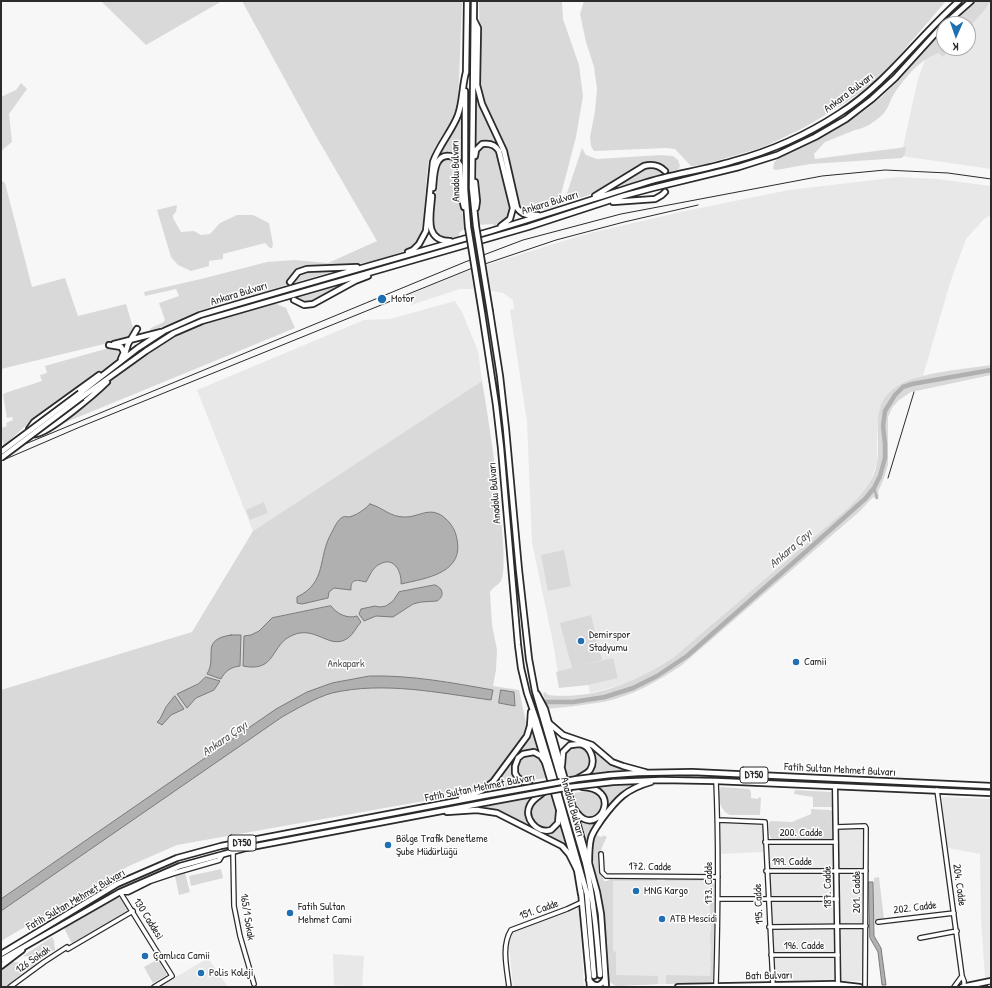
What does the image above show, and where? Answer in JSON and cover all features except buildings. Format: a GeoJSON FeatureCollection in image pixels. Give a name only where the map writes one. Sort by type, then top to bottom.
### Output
{"type":"FeatureCollection","features":[{"type":"Feature","properties":{"kind":"main road","name":"Anadolu Bulvarı"},"geometry":{"type":"LineString","coordinates":[[467,1],[464,178],[468,227],[496,405],[501,448],[518,645],[526,693],[530,702],[578,868],[584,884],[589,916],[594,976]]}},
{"type":"Feature","properties":{"kind":"main road","name":"Anadolu Bulvarı"},"geometry":{"type":"LineString","coordinates":[[474,1],[472,188],[474,216],[500,376],[529,659],[534,691],[543,710],[587,862]]}},
{"type":"Feature","properties":{"kind":"main road","name":"Ankara Bulvarı"},"geometry":{"type":"LineString","coordinates":[[121,369],[92,396],[51,427],[36,434],[32,434],[30,428],[34,422],[92,379],[164,331],[200,315],[458,241],[648,182],[734,161],[774,148],[841,113],[867,94],[889,73],[946,12],[959,1]]}},
{"type":"Feature","properties":{"kind":"main road","name":"Ankara Bulvarı"},"geometry":{"type":"LineString","coordinates":[[953,16],[971,1]]}},
{"type":"Feature","properties":{"kind":"main road"},"geometry":{"type":"LineString","coordinates":[[474,20],[478,28],[477,85],[482,104],[504,151],[517,208],[523,214],[527,215],[545,214]]}},
{"type":"Feature","properties":{"kind":"main road","name":"Ankara Bulvarı"},"geometry":{"type":"LineString","coordinates":[[1,452],[146,351],[174,333],[202,321],[528,227],[653,188],[739,167],[777,155],[815,137],[846,119],[872,99],[894,78],[936,33]]}},
{"type":"Feature","properties":{"kind":"main road"},"geometry":{"type":"LineString","coordinates":[[290,282],[298,272],[307,269],[346,268],[376,264],[384,259],[413,250],[419,244],[424,237],[427,224],[433,162],[436,153],[455,122],[466,72]]}},
{"type":"Feature","properties":{"kind":"main road"},"geometry":{"type":"LineString","coordinates":[[474,216],[477,201],[475,152],[482,144],[491,144],[499,151],[513,208],[512,217],[494,230]]}},
{"type":"Feature","properties":{"kind":"main road"},"geometry":{"type":"LineString","coordinates":[[458,241],[439,240],[433,235],[430,226],[435,168],[439,161],[445,157],[454,157],[460,165],[462,201],[467,215]]}},
{"type":"Feature","properties":{"kind":"main road"},"geometry":{"type":"LineString","coordinates":[[588,201],[644,166],[659,166],[665,171]]}},
{"type":"Feature","properties":{"kind":"main road"},"geometry":{"type":"LineString","coordinates":[[586,208],[624,200],[655,199],[665,192]]}},
{"type":"Feature","properties":{"kind":"main road"},"geometry":{"type":"LineString","coordinates":[[294,300],[301,304],[313,304],[359,279],[409,262]]}},
{"type":"Feature","properties":{"kind":"main road"},"geometry":{"type":"LineString","coordinates":[[113,366],[122,358],[137,329]]}},
{"type":"Feature","properties":{"kind":"main road"},"geometry":{"type":"LineString","coordinates":[[122,358],[124,352],[121,347],[109,345],[164,331]]}},
{"type":"Feature","properties":{"kind":"main road","name":"Ankara Bulvarı"},"geometry":{"type":"LineString","coordinates":[[1,458],[81,395],[113,366]]}},
{"type":"Feature","properties":{"kind":"main road"},"geometry":{"type":"LineString","coordinates":[[543,710],[549,724],[575,810],[593,884],[600,975]]}},
{"type":"Feature","properties":{"kind":"main road"},"geometry":{"type":"LineString","coordinates":[[532,712],[560,812],[584,884]]}},
{"type":"Feature","properties":{"kind":"main road"},"geometry":{"type":"LineString","coordinates":[[444,804],[481,791],[493,782],[527,736],[532,712]]}},
{"type":"Feature","properties":{"kind":"main road"},"geometry":{"type":"LineString","coordinates":[[549,724],[563,735],[592,745],[612,762],[647,773]]}},
{"type":"Feature","properties":{"kind":"main road"},"geometry":{"type":"LineString","coordinates":[[562,765],[563,752],[570,745],[580,744],[589,750],[592,757],[592,765],[590,770],[577,779]]}},
{"type":"Feature","properties":{"kind":"main road"},"geometry":{"type":"LineString","coordinates":[[532,787],[518,778],[515,773],[516,761],[523,754],[534,752],[541,756],[545,762]]}},
{"type":"Feature","properties":{"kind":"main road","name":"Fatih Sultan Mehmet Bulvarı"},"geometry":{"type":"LineString","coordinates":[[1,954],[117,884],[177,858],[221,846],[577,779],[610,775],[692,772],[991,786]]}},
{"type":"Feature","properties":{"kind":"main road"},"geometry":{"type":"LineString","coordinates":[[606,987],[601,914],[587,862],[592,834],[621,796],[637,786],[661,780]]}},
{"type":"Feature","properties":{"kind":"main road","name":"Fatih Sultan Mehmet Bulvarı"},"geometry":{"type":"LineString","coordinates":[[1,960],[120,892],[180,866],[233,852],[420,814],[570,787],[612,782],[661,780],[991,793]]}},
{"type":"Feature","properties":{"kind":"main road","name":"187. Cadde"},"geometry":{"type":"LineString","coordinates":[[836,786],[838,986]]}},
{"type":"Feature","properties":{"kind":"main road"},"geometry":{"type":"LineString","coordinates":[[570,787],[590,787],[601,793],[604,799],[605,806],[603,813],[598,818],[586,820],[582,818],[575,810]]}},
{"type":"Feature","properties":{"kind":"main road"},"geometry":{"type":"LineString","coordinates":[[545,792],[533,801],[529,807],[528,815],[533,824],[541,830],[551,830],[558,822],[560,812]]}},
{"type":"Feature","properties":{"kind":"main road"},"geometry":{"type":"LineString","coordinates":[[420,814],[477,810],[497,813],[562,846],[578,868],[590,987]]}},
{"type":"Feature","properties":{"kind":"main road"},"geometry":{"type":"LineString","coordinates":[[581,878],[581,894]]}},
{"type":"Feature","properties":{"kind":"main road"},"geometry":{"type":"LineString","coordinates":[[1,966],[29,944]]}},
{"type":"Feature","properties":{"kind":"main road"},"geometry":{"type":"LineString","coordinates":[[1,950],[16,945]]}},
{"type":"Feature","properties":{"kind":"main road"},"geometry":{"type":"LineString","coordinates":[[589,980],[597,986],[601,985],[606,979]]}},
{"type":"Feature","properties":{"kind":"main road"},"geometry":{"type":"LineString","coordinates":[[965,986],[991,981]]}},
{"type":"Feature","properties":{"kind":"main road","name":"Batı Bulvarı"},"geometry":{"type":"LineString","coordinates":[[678,987],[773,985],[860,987]]}},
{"type":"Feature","properties":{"kind":"street","name":"173. Cadde"},"geometry":{"type":"LineString","coordinates":[[716,781],[718,820],[716,986]]}},
{"type":"Feature","properties":{"kind":"street","name":"204. Cadde"},"geometry":{"type":"LineString","coordinates":[[937,790],[962,976],[965,986]]}},
{"type":"Feature","properties":{"kind":"street","name":"195. Cadde"},"geometry":{"type":"LineString","coordinates":[[718,820],[764,822],[773,985]]}},
{"type":"Feature","properties":{"kind":"street","name":"201. Cadde"},"geometry":{"type":"LineString","coordinates":[[836,826],[866,827],[865,987]]}},
{"type":"Feature","properties":{"kind":"street","name":"200. Cadde"},"geometry":{"type":"LineString","coordinates":[[765,842],[836,842]]}},
{"type":"Feature","properties":{"kind":"street","name":"165/1 Sokak"},"geometry":{"type":"LineString","coordinates":[[233,852],[234,906],[240,936],[254,984]]}},
{"type":"Feature","properties":{"kind":"street","name":"172. Cadde"},"geometry":{"type":"LineString","coordinates":[[601,854],[602,872],[606,876],[718,877]]}},
{"type":"Feature","properties":{"kind":"street","name":"199. Cadde"},"geometry":{"type":"LineString","coordinates":[[766,871],[866,871]]}},
{"type":"Feature","properties":{"kind":"street","name":"130 Caddesi"},"geometry":{"type":"LineString","coordinates":[[120,892],[172,976],[154,987]]}},
{"type":"Feature","properties":{"kind":"street"},"geometry":{"type":"LineString","coordinates":[[718,899],[837,899]]}},
{"type":"Feature","properties":{"kind":"street","name":"151. Cadde"},"geometry":{"type":"LineString","coordinates":[[509,987],[505,950],[506,941],[511,930],[582,902]]}},
{"type":"Feature","properties":{"kind":"street","name":"126 Sokak"},"geometry":{"type":"LineString","coordinates":[[10,987],[44,962],[133,912]]}},
{"type":"Feature","properties":{"kind":"street","name":"202. Cadde"},"geometry":{"type":"LineString","coordinates":[[878,922],[954,913]]}},
{"type":"Feature","properties":{"kind":"street"},"geometry":{"type":"LineString","coordinates":[[769,927],[866,926]]}},
{"type":"Feature","properties":{"kind":"street"},"geometry":{"type":"LineString","coordinates":[[920,938],[956,931]]}},
{"type":"Feature","properties":{"kind":"street","name":"196. Cadde"},"geometry":{"type":"LineString","coordinates":[[771,955],[838,955]]}},
{"type":"Feature","properties":{"kind":"street"},"geometry":{"type":"LineString","coordinates":[[954,987],[962,976]]}},
{"type":"Feature","properties":{"kind":"shaded area"},"geometry":{"type":"Polygon","coordinates":[[[984,1],[991,1],[991,169],[901,156],[918,79],[926,57],[936,52],[936,56],[976,56],[976,16],[974,16],[984,1]]]}},
{"type":"Feature","properties":{"kind":"shaded area"},"geometry":{"type":"Polygon","coordinates":[[[899,177],[937,179],[991,186],[991,215],[985,218],[966,239],[950,283],[923,376],[913,379],[880,407],[877,430],[877,463],[870,482],[865,490],[848,508],[674,657],[647,674],[622,685],[590,693],[588,683],[560,686],[553,642],[532,543],[527,422],[510,310],[514,309],[513,300],[503,293],[483,289],[460,289],[411,305],[406,296],[464,272],[586,234],[685,211],[789,190],[899,177]]]}},
{"type":"Feature","properties":{"kind":"shaded area"},"geometry":{"type":"Polygon","coordinates":[[[455,301],[462,312],[478,351],[482,381],[253,531],[197,390],[364,320],[390,319],[455,301]]]}},
{"type":"Feature","properties":{"kind":"shaded area"},"geometry":{"type":"Polygon","coordinates":[[[370,504],[399,517],[408,517],[430,512],[439,514],[450,523],[454,529],[458,548],[456,558],[450,566],[442,572],[433,576],[401,584],[400,575],[396,566],[389,562],[385,562],[375,567],[366,582],[357,580],[353,582],[351,590],[334,588],[329,592],[328,598],[302,604],[297,603],[297,597],[307,591],[318,576],[327,541],[338,522],[343,517],[358,514],[370,504]]]}},
{"type":"Feature","properties":{"kind":"shaded area"},"geometry":{"type":"Polygon","coordinates":[[[435,585],[440,588],[442,592],[440,599],[437,601],[413,604],[393,617],[376,616],[364,621],[359,614],[361,609],[375,606],[386,606],[393,601],[399,592],[435,585]]]}},
{"type":"Feature","properties":{"kind":"shaded area"},"geometry":{"type":"Polygon","coordinates":[[[331,606],[342,615],[350,617],[357,616],[361,622],[352,635],[348,638],[335,642],[309,633],[293,635],[280,645],[268,662],[254,667],[243,666],[244,636],[251,635],[259,631],[272,618],[331,606]]]}},
{"type":"Feature","properties":{"kind":"shaded area"},"geometry":{"type":"Polygon","coordinates":[[[241,635],[240,666],[229,670],[221,679],[207,674],[210,667],[212,645],[221,637],[241,635]]]}},
{"type":"Feature","properties":{"kind":"shaded area"},"geometry":{"type":"Polygon","coordinates":[[[370,676],[417,678],[493,690],[491,700],[412,689],[371,688],[332,693],[313,700],[282,717],[1,911],[1,899],[276,709],[307,692],[332,683],[370,676]]]}},
{"type":"Feature","properties":{"kind":"shaded area"},"geometry":{"type":"Polygon","coordinates":[[[206,677],[220,681],[214,690],[196,698],[187,708],[177,694],[198,684],[206,677]]]}},
{"type":"Feature","properties":{"kind":"shaded area"},"geometry":{"type":"Polygon","coordinates":[[[501,690],[514,692],[515,706],[499,703],[501,690]]]}},
{"type":"Feature","properties":{"kind":"shaded area"},"geometry":{"type":"Polygon","coordinates":[[[175,696],[184,709],[171,715],[162,725],[157,722],[175,696]]]}},
{"type":"Feature","properties":{"kind":"shaded area"},"geometry":{"type":"Polygon","coordinates":[[[942,797],[991,799],[991,976],[985,978],[981,918],[980,854],[948,848],[944,828],[942,797]]]}},
{"type":"Feature","properties":{"kind":"shaded area"},"geometry":{"type":"Polygon","coordinates":[[[763,822],[763,852],[721,854],[721,823],[763,822]]]}},
{"type":"Feature","properties":{"kind":"shaded area"},"geometry":{"type":"Polygon","coordinates":[[[865,828],[863,981],[771,981],[768,843],[833,840],[834,829],[865,828]]]}},
{"type":"Feature","properties":{"kind":"shaded area"},"geometry":{"type":"Polygon","coordinates":[[[610,879],[709,879],[715,884],[712,982],[614,985],[610,879]]]}},
{"type":"Feature","properties":{"kind":"shaded area"},"geometry":{"type":"Polygon","coordinates":[[[869,882],[873,882],[874,936],[881,948],[886,985],[882,985],[878,952],[870,938],[869,882]]]}},
{"type":"Feature","properties":{"kind":"shaded area"},"geometry":{"type":"Polygon","coordinates":[[[577,906],[579,909],[584,987],[513,987],[508,934],[511,930],[577,906]]]}},
{"type":"Feature","properties":{"kind":"shaded area"},"geometry":{"type":"Polygon","coordinates":[[[333,954],[364,956],[362,987],[334,985],[333,954]]]}},
{"type":"Feature","properties":{"kind":"shaded area","name":"Polis Koleji"},"geometry":{"type":"Polygon","coordinates":[[[208,958],[228,987],[159,987],[208,958]]]}},
{"type":"Feature","properties":{"kind":"green space"},"geometry":{"type":"Polygon","coordinates":[[[101,1],[222,1],[146,45],[101,1]]]}},
{"type":"Feature","properties":{"kind":"green space"},"geometry":{"type":"Polygon","coordinates":[[[242,1],[462,1],[458,105],[453,118],[434,149],[428,163],[422,232],[412,247],[391,256],[353,265],[307,267],[294,274],[288,281],[303,271],[338,270],[198,311],[151,332],[150,329],[165,320],[159,303],[179,296],[176,289],[145,296],[144,292],[267,262],[295,260],[328,263],[377,241],[312,129],[242,1]]]}},
{"type":"Feature","properties":{"kind":"green space"},"geometry":{"type":"Polygon","coordinates":[[[479,1],[562,1],[563,19],[579,65],[583,96],[576,137],[558,206],[530,213],[523,210],[518,199],[510,168],[481,88],[479,1]]]}},
{"type":"Feature","properties":{"kind":"green space"},"geometry":{"type":"Polygon","coordinates":[[[584,1],[946,1],[880,78],[847,102],[805,127],[770,144],[702,165],[691,166],[675,149],[666,148],[594,151],[591,146],[590,137],[597,89],[594,67],[586,42],[580,14],[584,1]]]}},
{"type":"Feature","properties":{"kind":"green space"},"geometry":{"type":"Polygon","coordinates":[[[974,1],[990,1],[976,20],[976,16],[958,16],[974,1]]]}},
{"type":"Feature","properties":{"kind":"green space"},"geometry":{"type":"Polygon","coordinates":[[[936,39],[936,54],[919,64],[908,75],[898,88],[884,113],[877,120],[862,128],[825,142],[814,154],[815,159],[906,147],[905,154],[902,158],[810,164],[776,170],[773,169],[774,163],[781,156],[822,136],[866,109],[878,100],[936,39]]]}},
{"type":"Feature","properties":{"kind":"green space"},"geometry":{"type":"Polygon","coordinates":[[[21,83],[27,89],[9,114],[12,142],[1,151],[1,97],[16,90],[21,83]]]}},
{"type":"Feature","properties":{"kind":"green space"},"geometry":{"type":"Polygon","coordinates":[[[476,101],[478,101],[499,146],[488,142],[483,142],[478,145],[476,144],[476,101]]]}},
{"type":"Feature","properties":{"kind":"green space"},"geometry":{"type":"Polygon","coordinates":[[[462,107],[461,161],[456,156],[449,154],[435,164],[435,160],[462,107]]]}},
{"type":"Feature","properties":{"kind":"green space"},"geometry":{"type":"Polygon","coordinates":[[[488,146],[496,150],[498,153],[511,208],[509,218],[501,224],[494,226],[493,224],[478,225],[476,156],[480,149],[488,146]]]}},
{"type":"Feature","properties":{"kind":"green space"},"geometry":{"type":"Polygon","coordinates":[[[582,148],[586,155],[597,159],[661,155],[673,156],[678,160],[680,166],[678,170],[616,187],[648,167],[665,169],[662,165],[655,162],[645,163],[592,194],[567,202],[565,199],[582,148]]]}},
{"type":"Feature","properties":{"kind":"green space"},"geometry":{"type":"Polygon","coordinates":[[[448,158],[456,162],[459,167],[459,196],[465,228],[459,233],[459,236],[447,240],[435,235],[433,226],[438,167],[441,161],[448,158]]]}},
{"type":"Feature","properties":{"kind":"green space"},"geometry":{"type":"Polygon","coordinates":[[[1,180],[5,183],[32,287],[65,278],[78,316],[126,304],[134,331],[129,338],[1,369],[1,180]]]}},
{"type":"Feature","properties":{"kind":"green space"},"geometry":{"type":"Polygon","coordinates":[[[177,205],[173,218],[181,232],[194,231],[201,235],[210,234],[220,223],[237,215],[253,215],[269,223],[273,244],[272,248],[265,243],[223,254],[223,259],[209,261],[209,266],[191,271],[178,265],[171,257],[157,210],[177,205]]]}},
{"type":"Feature","properties":{"kind":"green space"},"geometry":{"type":"Polygon","coordinates":[[[350,281],[313,302],[301,302],[294,296],[350,281]]]}},
{"type":"Feature","properties":{"kind":"green space"},"geometry":{"type":"Polygon","coordinates":[[[272,302],[286,308],[295,328],[54,427],[146,353],[168,339],[205,322],[272,302]]]}},
{"type":"Feature","properties":{"kind":"green space"},"geometry":{"type":"Polygon","coordinates":[[[116,346],[120,348],[122,353],[115,361],[24,427],[4,446],[1,428],[7,426],[6,423],[13,420],[12,417],[7,418],[3,395],[5,393],[42,381],[40,375],[47,373],[45,366],[116,346]]]}},
{"type":"Feature","properties":{"kind":"green space"},"geometry":{"type":"Polygon","coordinates":[[[991,365],[991,375],[911,392],[899,400],[892,408],[888,417],[888,465],[878,492],[879,496],[876,499],[873,497],[860,511],[682,665],[654,683],[624,696],[603,702],[547,709],[543,693],[545,692],[548,695],[565,696],[598,692],[630,681],[674,657],[848,508],[866,488],[873,476],[877,463],[879,411],[883,401],[889,393],[899,385],[931,374],[991,365]]]}},
{"type":"Feature","properties":{"kind":"green space","name":"Ankapark"},"geometry":{"type":"Polygon","coordinates":[[[482,381],[498,486],[504,569],[501,581],[490,592],[492,625],[497,650],[496,670],[493,686],[519,690],[527,727],[520,743],[485,786],[469,793],[177,845],[129,866],[1,941],[1,690],[192,632],[253,531],[482,381]]]}},
{"type":"Feature","properties":{"kind":"green space"},"geometry":{"type":"Polygon","coordinates":[[[264,502],[268,513],[250,520],[246,510],[264,502]]]}},
{"type":"Feature","properties":{"kind":"green space"},"geometry":{"type":"Polygon","coordinates":[[[564,550],[571,586],[548,591],[541,555],[564,550]]]}},
{"type":"Feature","properties":{"kind":"green space"},"geometry":{"type":"Polygon","coordinates":[[[591,615],[602,660],[574,667],[613,658],[618,678],[588,685],[559,688],[556,672],[572,668],[560,623],[591,615]]]}},
{"type":"Feature","properties":{"kind":"green space"},"geometry":{"type":"Polygon","coordinates":[[[532,728],[540,752],[527,751],[518,754],[515,758],[512,768],[512,775],[521,784],[484,792],[511,763],[524,744],[532,728]]]}},
{"type":"Feature","properties":{"kind":"green space"},"geometry":{"type":"Polygon","coordinates":[[[587,744],[610,762],[626,770],[590,774],[594,756],[587,744]]]}},
{"type":"Feature","properties":{"kind":"green space"},"geometry":{"type":"Polygon","coordinates":[[[576,746],[584,749],[589,755],[589,766],[580,774],[567,777],[564,755],[566,750],[576,746]]]}},
{"type":"Feature","properties":{"kind":"green space"},"geometry":{"type":"Polygon","coordinates":[[[528,755],[537,756],[543,765],[546,778],[524,781],[521,778],[518,768],[523,758],[528,755]]]}},
{"type":"Feature","properties":{"kind":"green space"},"geometry":{"type":"Polygon","coordinates":[[[636,784],[619,795],[591,832],[586,843],[578,818],[586,822],[603,814],[602,792],[596,787],[636,784]]]}},
{"type":"Feature","properties":{"kind":"green space"},"geometry":{"type":"Polygon","coordinates":[[[721,787],[749,789],[751,792],[751,798],[761,798],[760,815],[730,815],[727,813],[721,806],[719,798],[721,787]]]}},
{"type":"Feature","properties":{"kind":"green space"},"geometry":{"type":"Polygon","coordinates":[[[795,790],[831,792],[832,807],[813,807],[813,797],[794,794],[795,790]]]}},
{"type":"Feature","properties":{"kind":"green space"},"geometry":{"type":"Polygon","coordinates":[[[590,791],[600,795],[602,804],[598,812],[588,817],[579,812],[572,793],[590,791]]]}},
{"type":"Feature","properties":{"kind":"green space"},"geometry":{"type":"Polygon","coordinates":[[[551,795],[557,811],[556,819],[553,825],[547,828],[541,828],[532,819],[531,812],[533,805],[539,799],[551,795]]]}},
{"type":"Feature","properties":{"kind":"green space"},"geometry":{"type":"Polygon","coordinates":[[[532,798],[529,802],[527,812],[532,826],[549,832],[561,820],[572,856],[563,846],[542,833],[494,809],[483,807],[532,798]]]}},
{"type":"Feature","properties":{"kind":"green space"},"geometry":{"type":"Polygon","coordinates":[[[811,809],[832,811],[833,839],[771,839],[769,822],[792,822],[811,814],[811,809]]]}},
{"type":"Feature","properties":{"kind":"green space"},"geometry":{"type":"Polygon","coordinates":[[[596,835],[602,837],[603,835],[607,837],[600,853],[600,869],[604,881],[610,879],[657,879],[657,881],[613,881],[613,951],[616,952],[616,975],[658,976],[658,984],[616,986],[608,981],[601,904],[592,855],[592,844],[596,835]]]}},
{"type":"Feature","properties":{"kind":"green space"},"geometry":{"type":"Polygon","coordinates":[[[221,869],[223,878],[191,886],[189,876],[221,869]]]}},
{"type":"Feature","properties":{"kind":"green space"},"geometry":{"type":"Polygon","coordinates":[[[185,873],[190,892],[179,895],[175,876],[185,873]]]}},
{"type":"Feature","properties":{"kind":"green space"},"geometry":{"type":"Polygon","coordinates":[[[879,877],[884,919],[874,920],[874,878],[879,877]]]}},
{"type":"Feature","properties":{"kind":"green space"},"geometry":{"type":"Polygon","coordinates":[[[665,879],[709,879],[715,884],[712,982],[666,984],[666,975],[710,976],[711,924],[710,883],[708,881],[665,881],[665,879]]]}},
{"type":"Feature","properties":{"kind":"green space"},"geometry":{"type":"Polygon","coordinates":[[[122,898],[129,909],[128,911],[72,944],[64,928],[99,906],[122,898]]]}},
{"type":"Feature","properties":{"kind":"green space"},"geometry":{"type":"Polygon","coordinates":[[[52,937],[55,950],[40,956],[23,956],[52,937]]]}},
{"type":"Feature","properties":{"kind":"green space"},"geometry":{"type":"Polygon","coordinates":[[[158,959],[167,975],[153,983],[144,967],[158,959]]]}},
{"type":"Feature","properties":{"kind":"green space"},"geometry":{"type":"Polygon","coordinates":[[[12,962],[37,963],[38,966],[5,987],[1,987],[1,970],[12,962]]]}},
{"type":"Feature","properties":{"kind":"waterway","name":"Ankara Çayı"},"geometry":{"type":"LineString","coordinates":[[545,702],[573,702],[605,697],[633,688],[657,676],[687,656],[865,499],[874,488],[880,476],[885,458],[883,426],[885,411],[895,395],[903,387],[912,384],[991,370]]}},
{"type":"Feature","properties":{"kind":"waterway"},"geometry":{"type":"LineString","coordinates":[[874,488],[877,498]]}},
{"type":"Feature","properties":{"kind":"tunnel"},"geometry":{"type":"LineString","coordinates":[[665,192],[669,183],[667,174]]}},
{"type":"Feature","properties":{"kind":"tunnel"},"geometry":{"type":"LineString","coordinates":[[600,975],[600,987]]}},
{"type":"Feature","properties":{"kind":"railway"},"geometry":{"type":"LineString","coordinates":[[1,454],[465,262],[523,240],[621,214],[822,176],[885,170],[948,173],[991,179]]}},
{"type":"Feature","properties":{"kind":"railway"},"geometry":{"type":"LineString","coordinates":[[1,461],[80,427],[470,269],[556,240],[624,222],[698,205]]}},
{"type":"Feature","properties":{"kind":"railway"},"geometry":{"type":"LineString","coordinates":[[888,478],[914,392]]}},
{"type":"Feature","properties":{"kind":"place","name":"Motor"},"geometry":{"type":"Point","coordinates":[382,299]}},
{"type":"Feature","properties":{"kind":"place","name":"Demirspor Stadyumu"},"geometry":{"type":"Point","coordinates":[581,641]}},
{"type":"Feature","properties":{"kind":"place","name":"Camii"},"geometry":{"type":"Point","coordinates":[796,662]}},
{"type":"Feature","properties":{"kind":"place","name":"Bölge Trafik Denetleme Şube Müdürlüğü"},"geometry":{"type":"Point","coordinates":[388,845]}},
{"type":"Feature","properties":{"kind":"place","name":"MNG Kargo"},"geometry":{"type":"Point","coordinates":[636,891]}},
{"type":"Feature","properties":{"kind":"place","name":"Fatih Sultan Mehmet Cami"},"geometry":{"type":"Point","coordinates":[290,913]}},
{"type":"Feature","properties":{"kind":"place","name":"ATB Mescidi"},"geometry":{"type":"Point","coordinates":[662,919]}},
{"type":"Feature","properties":{"kind":"place","name":"Çamlıca Camii"},"geometry":{"type":"Point","coordinates":[145,956]}},
{"type":"Feature","properties":{"kind":"place","name":"Polis Koleji"},"geometry":{"type":"Point","coordinates":[201,973]}}]}
